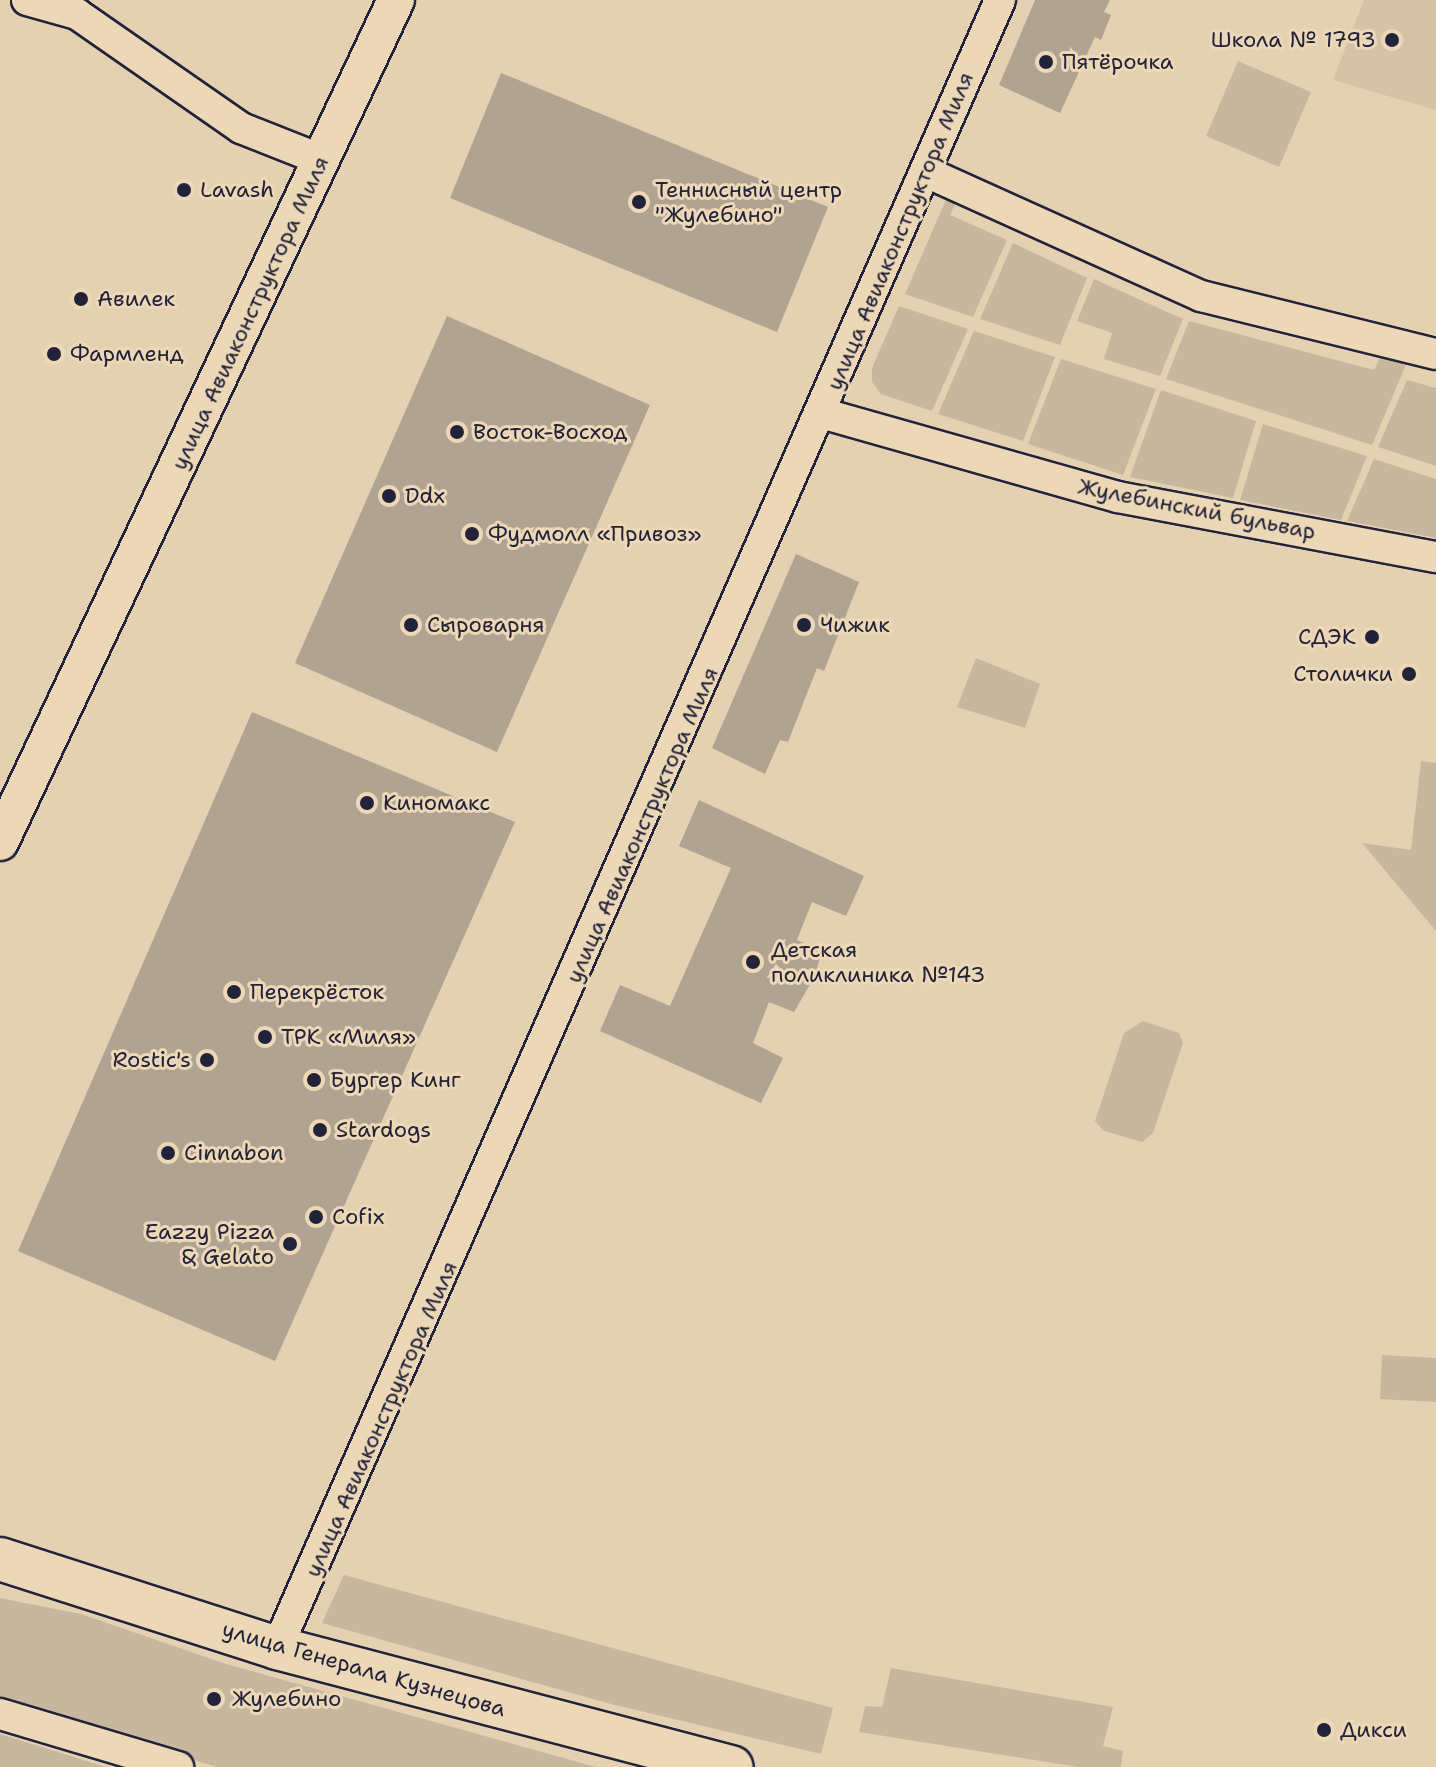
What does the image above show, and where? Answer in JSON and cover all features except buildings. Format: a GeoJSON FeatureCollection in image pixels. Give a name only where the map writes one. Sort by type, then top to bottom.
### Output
{"type":"FeatureCollection","features":[{"type":"Feature","properties":{"kind":"main road","name":"улица Генерала Кузнецова"},"geometry":{"type":"LineString","coordinates":[[0,1559],[277,1648],[732,1767]]}},
{"type":"Feature","properties":{"kind":"street"},"geometry":{"type":"LineString","coordinates":[[27,0],[77,14],[241,128],[322,160]]}},
{"type":"Feature","properties":{"kind":"street","name":"улица Авиаконструктора Миля"},"geometry":{"type":"LineString","coordinates":[[0,842],[396,0]]}},
{"type":"Feature","properties":{"kind":"street","name":"улица Авиаконструктора Миля"},"geometry":{"type":"LineString","coordinates":[[277,1648],[1000,0]]}},
{"type":"Feature","properties":{"kind":"street"},"geometry":{"type":"LineString","coordinates":[[926,172],[1201,296],[1436,354]]}},
{"type":"Feature","properties":{"kind":"street","name":"Жулебинский бульвар"},"geometry":{"type":"LineString","coordinates":[[821,413],[1118,497],[1436,557]]}},
{"type":"Feature","properties":{"kind":"street"},"geometry":{"type":"LineString","coordinates":[[0,1714],[178,1767]]}},
{"type":"Feature","properties":{"kind":"shaded area","name":"Школа № 1793"},"geometry":{"type":"Polygon","coordinates":[[[1364,0],[1436,0],[1436,110],[1333,80],[1364,0]]]}},
{"type":"Feature","properties":{"kind":"shaded area"},"geometry":{"type":"Polygon","coordinates":[[[1238,61],[1311,92],[1279,167],[1206,136],[1238,61]]]}},
{"type":"Feature","properties":{"kind":"shaded area"},"geometry":{"type":"Polygon","coordinates":[[[948,195],[958,198],[950,215],[1007,240],[973,317],[905,294],[948,195]]]}},
{"type":"Feature","properties":{"kind":"shaded area"},"geometry":{"type":"Polygon","coordinates":[[[1013,243],[1087,278],[1060,345],[980,319],[1013,243]]]}},
{"type":"Feature","properties":{"kind":"shaded area"},"geometry":{"type":"Polygon","coordinates":[[[1094,279],[1183,319],[1160,376],[1104,359],[1112,333],[1077,321],[1094,279]]]}},
{"type":"Feature","properties":{"kind":"shaded area"},"geometry":{"type":"Polygon","coordinates":[[[899,306],[968,329],[932,411],[881,394],[872,382],[872,368],[899,306]]]}},
{"type":"Feature","properties":{"kind":"shaded area"},"geometry":{"type":"Polygon","coordinates":[[[1189,321],[1374,370],[1383,352],[1408,360],[1372,445],[1166,379],[1189,321]]]}},
{"type":"Feature","properties":{"kind":"shaded area"},"geometry":{"type":"Polygon","coordinates":[[[974,331],[1055,357],[1023,441],[938,414],[974,331]]]}},
{"type":"Feature","properties":{"kind":"shaded area"},"geometry":{"type":"Polygon","coordinates":[[[1061,359],[1156,389],[1123,475],[1028,444],[1061,359]]]}},
{"type":"Feature","properties":{"kind":"shaded area"},"geometry":{"type":"Polygon","coordinates":[[[1407,380],[1436,388],[1436,466],[1378,447],[1407,380]]]}},
{"type":"Feature","properties":{"kind":"shaded area"},"geometry":{"type":"Polygon","coordinates":[[[1161,390],[1256,421],[1233,498],[1130,477],[1161,390]]]}},
{"type":"Feature","properties":{"kind":"shaded area"},"geometry":{"type":"Polygon","coordinates":[[[1263,424],[1367,456],[1341,520],[1240,500],[1263,424]]]}},
{"type":"Feature","properties":{"kind":"shaded area"},"geometry":{"type":"Polygon","coordinates":[[[1374,459],[1436,479],[1436,538],[1347,521],[1374,459]]]}},
{"type":"Feature","properties":{"kind":"shaded area"},"geometry":{"type":"Polygon","coordinates":[[[976,658],[1040,684],[1025,728],[957,707],[976,658]]]}},
{"type":"Feature","properties":{"kind":"shaded area"},"geometry":{"type":"Polygon","coordinates":[[[1421,761],[1436,763],[1436,931],[1362,843],[1411,850],[1421,761]]]}},
{"type":"Feature","properties":{"kind":"shaded area"},"geometry":{"type":"Polygon","coordinates":[[[1143,1021],[1179,1033],[1183,1043],[1153,1133],[1142,1142],[1104,1131],[1095,1121],[1124,1033],[1143,1021]]]}},
{"type":"Feature","properties":{"kind":"shaded area"},"geometry":{"type":"Polygon","coordinates":[[[1382,1355],[1436,1358],[1436,1402],[1380,1399],[1382,1355]]]}},
{"type":"Feature","properties":{"kind":"shaded area"},"geometry":{"type":"Polygon","coordinates":[[[344,1575],[833,1708],[821,1754],[611,1704],[322,1623],[344,1575]]]}},
{"type":"Feature","properties":{"kind":"shaded area"},"geometry":{"type":"Polygon","coordinates":[[[0,1598],[81,1614],[226,1664],[596,1767],[217,1767],[0,1702],[0,1598]]]}},
{"type":"Feature","properties":{"kind":"shaded area"},"geometry":{"type":"Polygon","coordinates":[[[891,1668],[1113,1707],[1103,1746],[1123,1751],[1121,1767],[1078,1767],[859,1732],[865,1706],[882,1707],[891,1668]]]}},
{"type":"Feature","properties":{"kind":"shaded area"},"geometry":{"type":"Polygon","coordinates":[[[0,1734],[106,1767],[0,1767],[0,1734]]]}},
{"type":"Feature","properties":{"kind":"place","name":"Школа № 1793"},"geometry":{"type":"Point","coordinates":[1392,40]}},
{"type":"Feature","properties":{"kind":"place","name":"Пятёрочка"},"geometry":{"type":"Point","coordinates":[1046,62]}},
{"type":"Feature","properties":{"kind":"place","name":"Lavash"},"geometry":{"type":"Point","coordinates":[184,190]}},
{"type":"Feature","properties":{"kind":"place","name":"Теннисный центр \"Жулебино\""},"geometry":{"type":"Point","coordinates":[639,202]}},
{"type":"Feature","properties":{"kind":"place","name":"Авилек"},"geometry":{"type":"Point","coordinates":[81,299]}},
{"type":"Feature","properties":{"kind":"place","name":"Фармленд"},"geometry":{"type":"Point","coordinates":[54,354]}},
{"type":"Feature","properties":{"kind":"place","name":"Восток-Восход"},"geometry":{"type":"Point","coordinates":[457,432]}},
{"type":"Feature","properties":{"kind":"place","name":"Ddx"},"geometry":{"type":"Point","coordinates":[389,496]}},
{"type":"Feature","properties":{"kind":"place","name":"Фудмолл «Привоз»"},"geometry":{"type":"Point","coordinates":[472,534]}},
{"type":"Feature","properties":{"kind":"place","name":"Сыроварня"},"geometry":{"type":"Point","coordinates":[411,625]}},
{"type":"Feature","properties":{"kind":"place","name":"Чижик"},"geometry":{"type":"Point","coordinates":[804,625]}},
{"type":"Feature","properties":{"kind":"place","name":"СДЭК"},"geometry":{"type":"Point","coordinates":[1372,637]}},
{"type":"Feature","properties":{"kind":"place","name":"Столички"},"geometry":{"type":"Point","coordinates":[1409,674]}},
{"type":"Feature","properties":{"kind":"place","name":"Киномакс"},"geometry":{"type":"Point","coordinates":[367,803]}},
{"type":"Feature","properties":{"kind":"place","name":"Детская поликлиника №143"},"geometry":{"type":"Point","coordinates":[753,962]}},
{"type":"Feature","properties":{"kind":"place","name":"Перекрёсток"},"geometry":{"type":"Point","coordinates":[234,992]}},
{"type":"Feature","properties":{"kind":"place","name":"ТРК «Миля»"},"geometry":{"type":"Point","coordinates":[265,1037]}},
{"type":"Feature","properties":{"kind":"place","name":"Rostic's"},"geometry":{"type":"Point","coordinates":[207,1060]}},
{"type":"Feature","properties":{"kind":"place","name":"Бургер Кинг"},"geometry":{"type":"Point","coordinates":[314,1080]}},
{"type":"Feature","properties":{"kind":"place","name":"Stardogs"},"geometry":{"type":"Point","coordinates":[320,1130]}},
{"type":"Feature","properties":{"kind":"place","name":"Cinnabon"},"geometry":{"type":"Point","coordinates":[168,1153]}},
{"type":"Feature","properties":{"kind":"place","name":"Cofix"},"geometry":{"type":"Point","coordinates":[316,1217]}},
{"type":"Feature","properties":{"kind":"place","name":"Eazzy Pizza & Gelato"},"geometry":{"type":"Point","coordinates":[290,1244]}},
{"type":"Feature","properties":{"kind":"place","name":"Жулебино"},"geometry":{"type":"Point","coordinates":[214,1699]}},
{"type":"Feature","properties":{"kind":"place","name":"Дикси"},"geometry":{"type":"Point","coordinates":[1324,1730]}}]}
